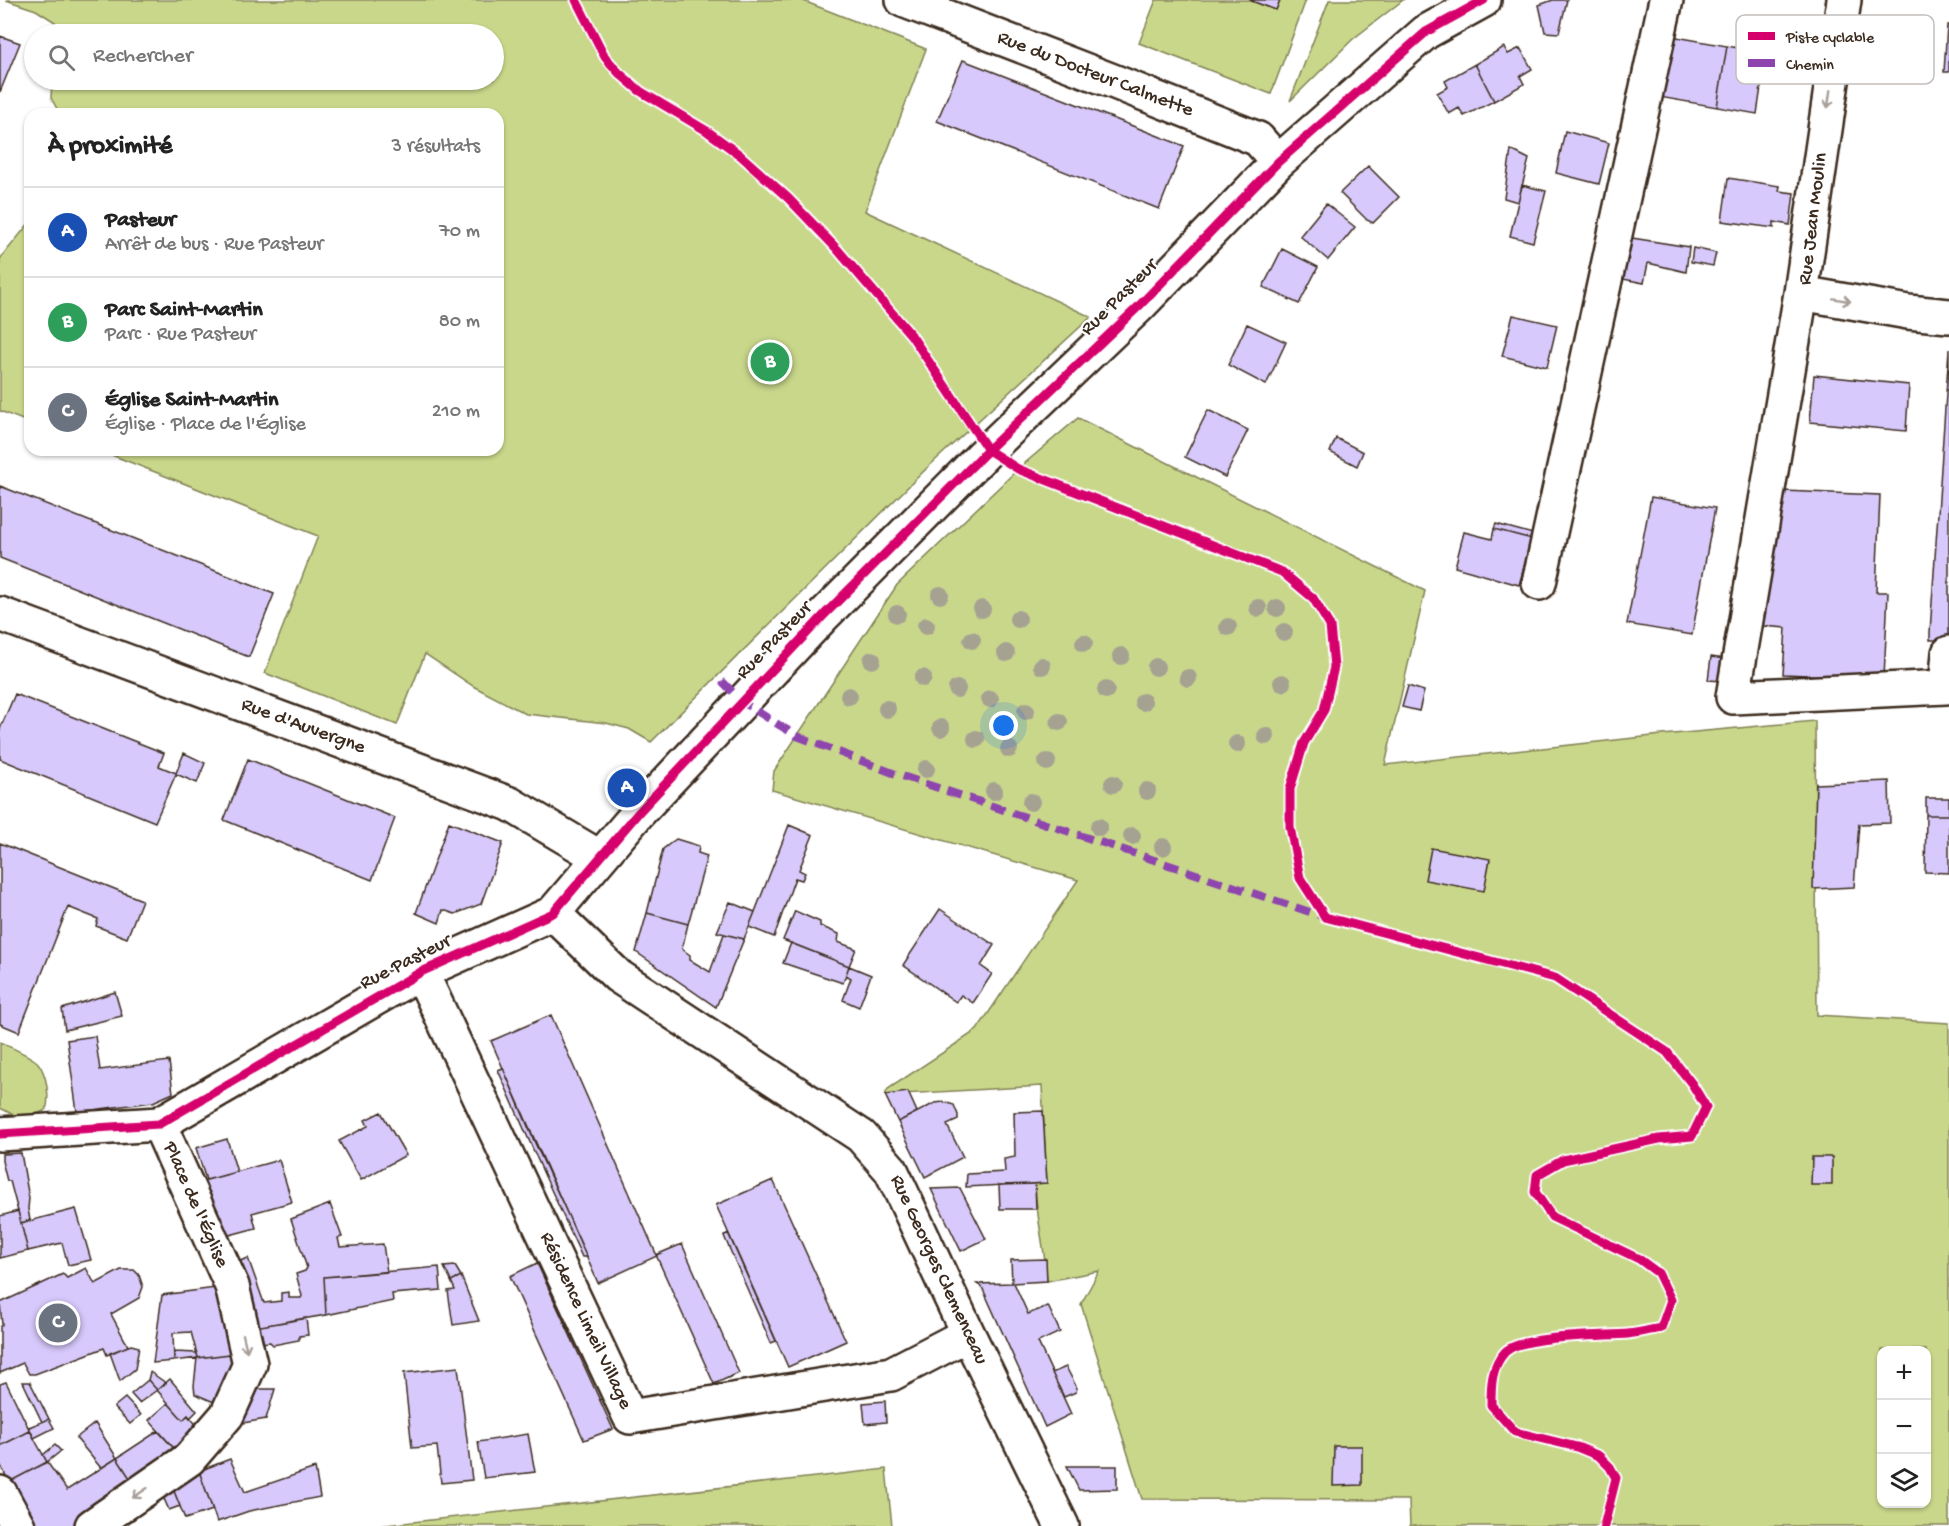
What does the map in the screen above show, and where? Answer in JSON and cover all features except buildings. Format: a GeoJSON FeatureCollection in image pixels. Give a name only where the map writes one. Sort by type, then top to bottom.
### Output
{"type":"FeatureCollection","features":[{"type":"Feature","properties":{"kind":"street","name":"Rue du Docteur Calmette"},"geometry":{"type":"LineString","coordinates":[[903,0],[1258,139],[1278,162]]}},
{"type":"Feature","properties":{"kind":"street","name":"Rue Pasteur"},"geometry":{"type":"LineString","coordinates":[[0,1134],[159,1124],[421,972],[553,913],[646,803],[825,614],[988,450],[1139,306],[1278,162],[1426,32],[1484,0]]}},
{"type":"Feature","properties":{"kind":"street"},"geometry":{"type":"LineString","coordinates":[[1539,583],[1666,0]]}},
{"type":"Feature","properties":{"kind":"street","name":"Rue Jean Moulin"},"geometry":{"type":"LineString","coordinates":[[1842,15],[1844,0]]}},
{"type":"Feature","properties":{"kind":"street","name":"Rue Jean Moulin"},"geometry":{"type":"LineString","coordinates":[[1832,84],[1802,293],[1908,312],[1949,316]]}},
{"type":"Feature","properties":{"kind":"street"},"geometry":{"type":"LineString","coordinates":[[1802,293],[1732,697],[1946,687],[1949,653]]}},
{"type":"Feature","properties":{"kind":"street","name":"Rue d'Auvergne"},"geometry":{"type":"LineString","coordinates":[[0,614],[510,804],[599,857]]}},
{"type":"Feature","properties":{"kind":"street","name":"Rue Georges Clemenceau"},"geometry":{"type":"LineString","coordinates":[[553,913],[618,976],[861,1136],[891,1170],[1062,1526]]}},
{"type":"Feature","properties":{"kind":"street","name":"Résidence Limeil Village"},"geometry":{"type":"LineString","coordinates":[[421,972],[630,1417],[891,1374],[968,1334]]}},
{"type":"Feature","properties":{"kind":"street","name":"Place de l'Église"},"geometry":{"type":"LineString","coordinates":[[92,1526],[189,1459],[227,1415],[250,1364],[232,1286],[159,1124]]}},
{"type":"Feature","properties":{"kind":"street"},"geometry":{"type":"LineString","coordinates":[[0,1493],[18,1526]]}},
{"type":"Feature","properties":{"kind":"green space"},"geometry":{"type":"Polygon","coordinates":[[[6,0],[801,0],[926,49],[865,211],[1091,317],[927,468],[651,742],[629,729],[606,723],[526,714],[473,686],[425,654],[397,725],[265,673],[318,536],[114,456],[504,456],[504,108],[57,108],[51,98],[51,90],[504,90],[504,24],[55,24],[36,10],[6,0]]]}},
{"type":"Feature","properties":{"kind":"green space"},"geometry":{"type":"Polygon","coordinates":[[[1156,0],[1249,0],[1276,10],[1280,0],[1306,0],[1271,94],[1139,43],[1156,0]]]}},
{"type":"Feature","properties":{"kind":"green space"},"geometry":{"type":"Polygon","coordinates":[[[1329,0],[1403,0],[1353,39],[1290,101],[1329,0]]]}},
{"type":"Feature","properties":{"kind":"green space"},"geometry":{"type":"Polygon","coordinates":[[[24,229],[24,421],[0,411],[0,259],[24,229]]]}},
{"type":"Feature","properties":{"kind":"green space"},"geometry":{"type":"Polygon","coordinates":[[[1078,418],[1425,591],[1385,765],[1815,721],[1817,1015],[1949,1023],[1949,1526],[1410,1526],[1409,1500],[1142,1499],[1081,1304],[1099,1271],[1047,1281],[1035,1184],[1047,1183],[1042,1086],[885,1095],[888,1089],[977,1030],[1078,880],[772,790],[774,771],[897,585],[1018,469],[1078,418]]]}},
{"type":"Feature","properties":{"kind":"green space"},"geometry":{"type":"Polygon","coordinates":[[[0,1042],[38,1063],[44,1073],[47,1086],[46,1110],[24,1120],[0,1108],[0,1042]]]}},
{"type":"Feature","properties":{"kind":"green space"},"geometry":{"type":"Polygon","coordinates":[[[886,1469],[892,1526],[377,1526],[886,1469]]]}},
{"type":"Feature","properties":{"kind":"marked path"},"geometry":{"type":"LineString","coordinates":[[722,681],[742,702],[797,736],[893,773],[1325,917]]}},
{"type":"Feature","properties":{"kind":"cycle path"},"geometry":{"type":"LineString","coordinates":[[576,0],[605,57],[619,73],[640,91],[707,131],[740,155],[788,198],[837,249],[911,335],[988,450],[1018,469],[1282,572],[1313,598],[1330,626],[1334,667],[1324,710],[1304,743],[1290,789],[1290,827],[1300,878],[1325,917],[1555,978],[1667,1052],[1692,1084],[1706,1107],[1692,1136],[1659,1139],[1563,1160],[1537,1175],[1535,1192],[1552,1217],[1639,1259],[1658,1273],[1671,1300],[1661,1328],[1628,1334],[1545,1339],[1514,1346],[1500,1358],[1493,1377],[1491,1405],[1515,1432],[1577,1447],[1599,1456],[1610,1467],[1616,1478],[1604,1526]]}},
{"type":"Feature","properties":{"kind":"cycle path"},"geometry":{"type":"LineString","coordinates":[[0,1134],[159,1124],[421,972],[553,913],[639,812],[825,614],[988,450],[1139,306],[1278,162],[1426,32],[1484,0]]}},
{"type":"Feature","properties":{"kind":"place","name":"Parc Saint-Martin"},"geometry":{"type":"Point","coordinates":[770,362]}},
{"type":"Feature","properties":{"kind":"place","name":"Pasteur"},"geometry":{"type":"Point","coordinates":[627,788]}},
{"type":"Feature","properties":{"kind":"place","name":"Église Saint-Martin"},"geometry":{"type":"Point","coordinates":[58,1323]}}]}
